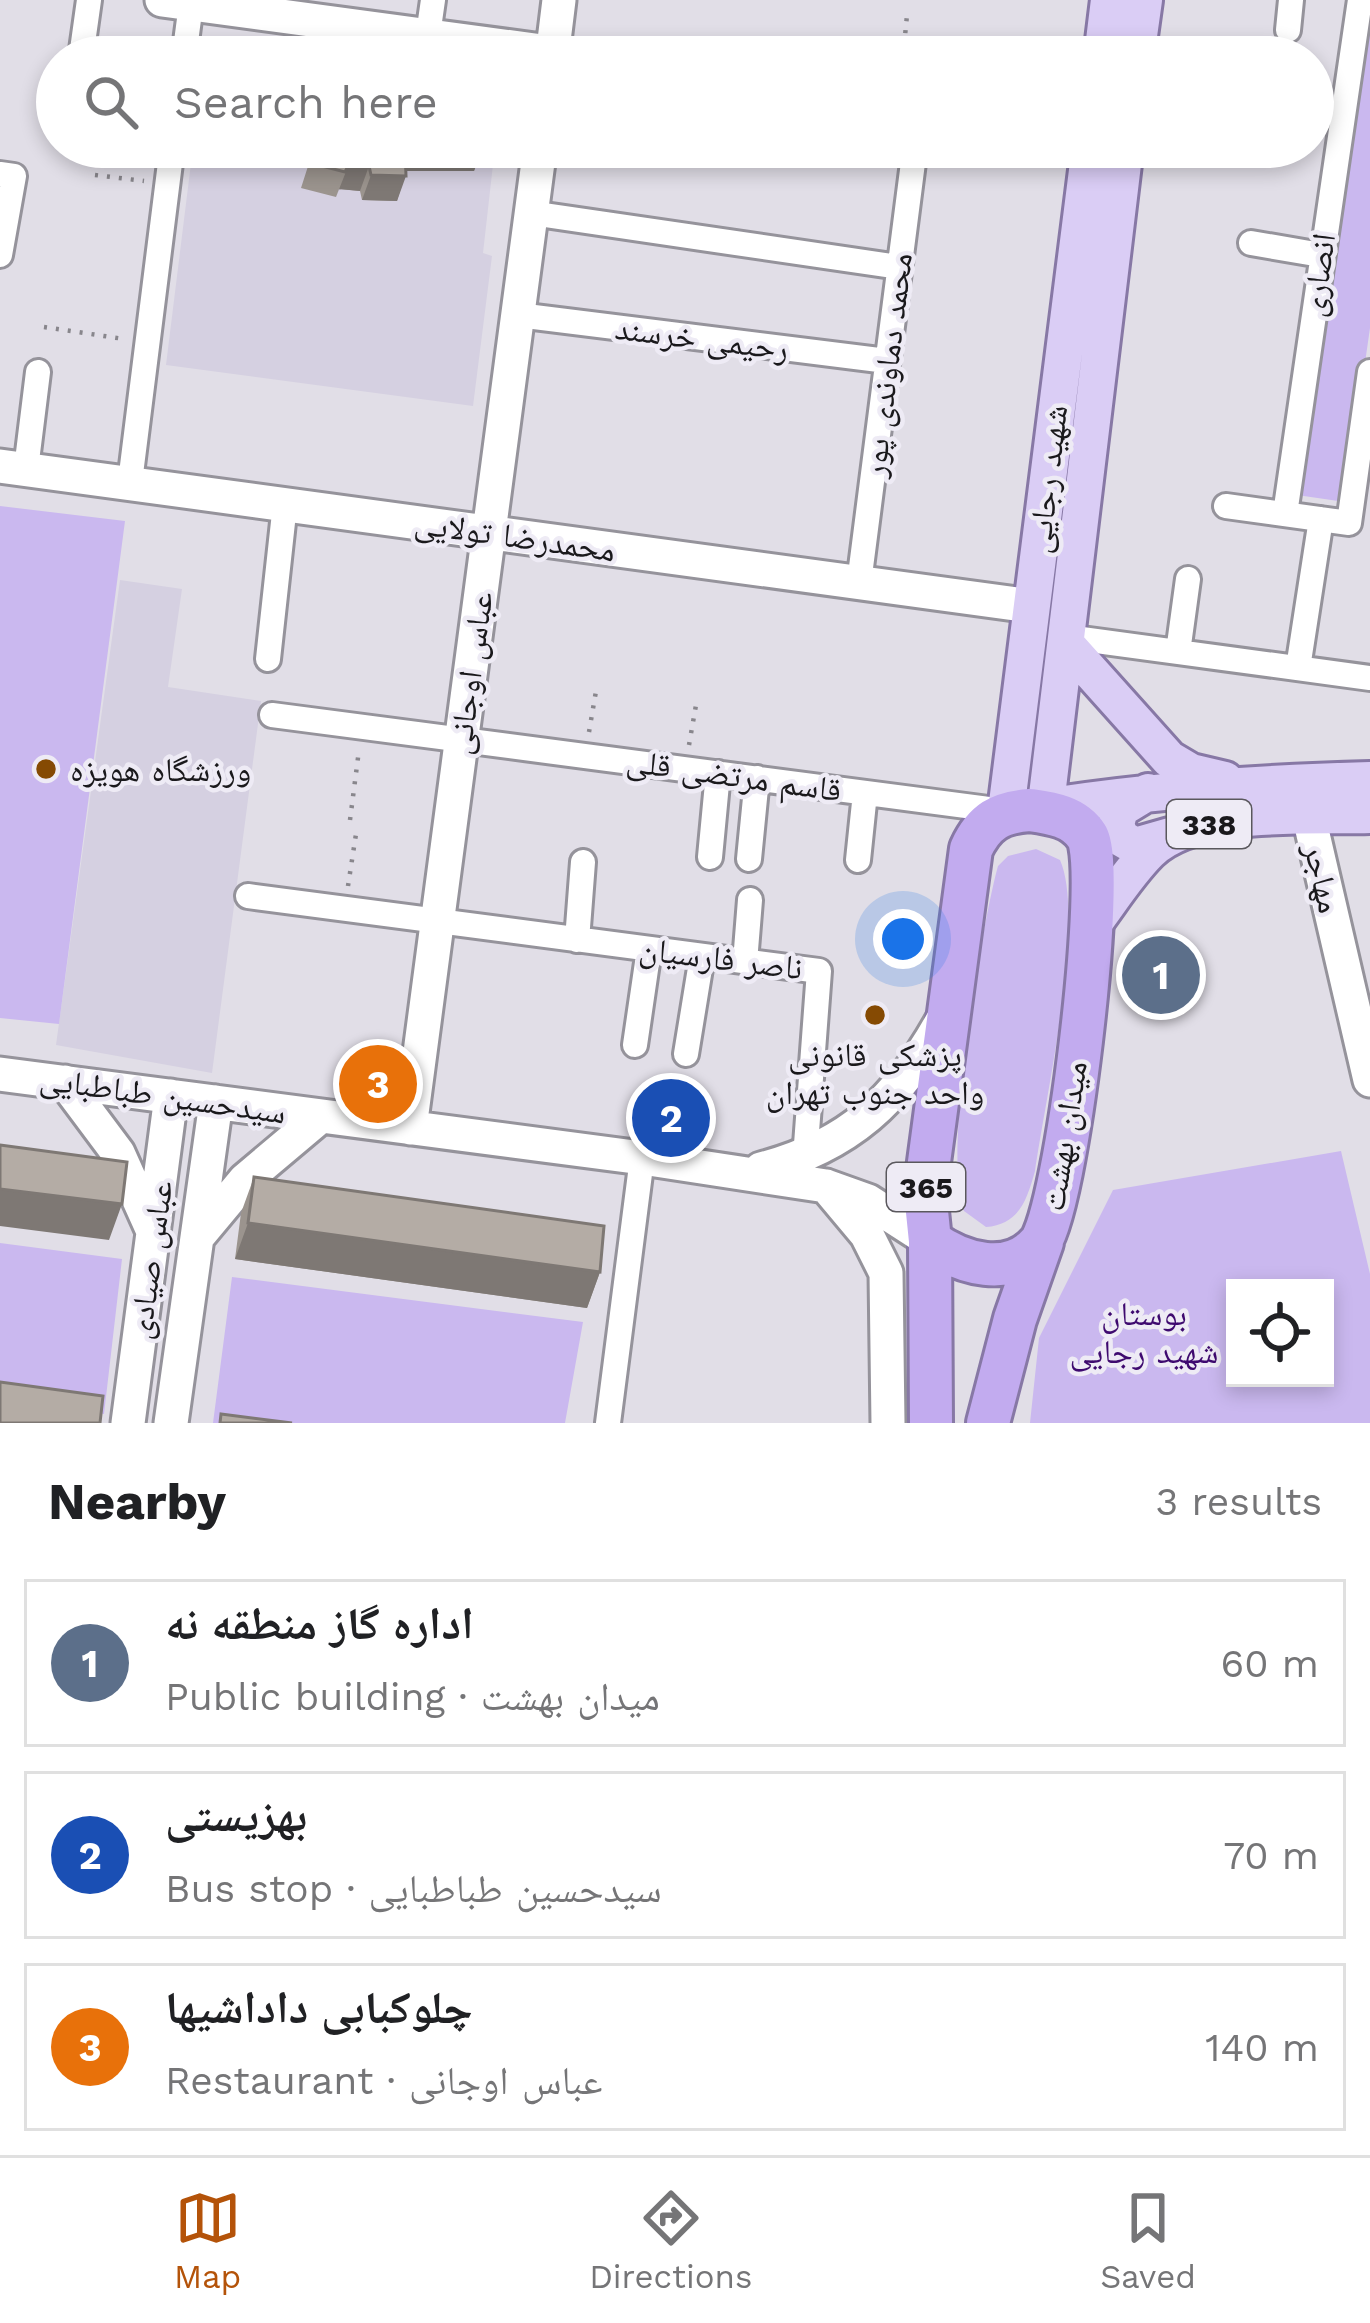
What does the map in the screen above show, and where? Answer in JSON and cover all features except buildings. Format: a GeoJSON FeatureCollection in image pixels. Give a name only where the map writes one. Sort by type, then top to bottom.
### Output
{"type":"FeatureCollection","features":[{"type":"Feature","properties":{"kind":"highway","name":"میدان بهشت"},"geometry":{"type":"LineString","coordinates":[[930,1241],[964,1260],[994,1264],[1021,1260],[1042,1242],[1058,1196],[1091,927],[1094,855],[1088,837],[1075,823],[1032,810]]}},
{"type":"Feature","properties":{"kind":"highway","name":"365"},"geometry":{"type":"LineString","coordinates":[[931,1423],[930,1241],[925,1192],[971,849],[985,824],[1032,810]]}},
{"type":"Feature","properties":{"kind":"highway"},"geometry":{"type":"LineString","coordinates":[[988,1423],[1015,1319],[1042,1242]]}},
{"type":"Feature","properties":{"kind":"highway"},"geometry":{"type":"LineString","coordinates":[[932,1330],[944,1299],[966,1279],[1000,1282],[1015,1319]]}},
{"type":"Feature","properties":{"kind":"main road"},"geometry":{"type":"LineString","coordinates":[[1105,36],[1109,0]]}},
{"type":"Feature","properties":{"kind":"main road"},"geometry":{"type":"LineString","coordinates":[[1139,36],[1144,0]]}},
{"type":"Feature","properties":{"kind":"main road","name":"شهید رجایی"},"geometry":{"type":"LineString","coordinates":[[1032,810],[1031,606],[1087,168]]}},
{"type":"Feature","properties":{"kind":"main road","name":"شهید رجایی"},"geometry":{"type":"LineString","coordinates":[[1032,810],[1066,640],[1122,168]]}},
{"type":"Feature","properties":{"kind":"main road"},"geometry":{"type":"LineString","coordinates":[[1066,640],[1168,759],[1191,772],[1240,784]]}},
{"type":"Feature","properties":{"kind":"main road","name":"338"},"geometry":{"type":"LineString","coordinates":[[1032,810],[1148,792],[1370,780]]}},
{"type":"Feature","properties":{"kind":"main road"},"geometry":{"type":"LineString","coordinates":[[1148,792],[1120,809],[1116,825],[1121,838],[1135,846],[1174,834]]}},
{"type":"Feature","properties":{"kind":"main road","name":"338"},"geometry":{"type":"LineString","coordinates":[[1091,927],[1152,849],[1174,834],[1219,821],[1370,815]]}},
{"type":"Feature","properties":{"kind":"street"},"geometry":{"type":"LineString","coordinates":[[84,36],[89,0]]}},
{"type":"Feature","properties":{"kind":"street"},"geometry":{"type":"LineString","coordinates":[[428,35],[433,0]]}},
{"type":"Feature","properties":{"kind":"street"},"geometry":{"type":"LineString","coordinates":[[559,0],[562,36]]}},
{"type":"Feature","properties":{"kind":"street"},"geometry":{"type":"LineString","coordinates":[[1288,30],[1292,0]]}},
{"type":"Feature","properties":{"kind":"street","name":"انصاری"},"geometry":{"type":"LineString","coordinates":[[1285,514],[1360,0]]}},
{"type":"Feature","properties":{"kind":"street"},"geometry":{"type":"LineString","coordinates":[[181,36],[176,2],[434,36]]}},
{"type":"Feature","properties":{"kind":"street"},"geometry":{"type":"LineString","coordinates":[[130,482],[170,168]]}},
{"type":"Feature","properties":{"kind":"street","name":"عباس اوجانی"},"geometry":{"type":"LineString","coordinates":[[410,1128],[537,168]]}},
{"type":"Feature","properties":{"kind":"street","name":"محمد دماوندی پور"},"geometry":{"type":"LineString","coordinates":[[859,584],[912,168]]}},
{"type":"Feature","properties":{"kind":"street"},"geometry":{"type":"LineString","coordinates":[[0,174],[14,176],[0,255]]}},
{"type":"Feature","properties":{"kind":"street"},"geometry":{"type":"LineString","coordinates":[[531,213],[899,267]]}},
{"type":"Feature","properties":{"kind":"street"},"geometry":{"type":"LineString","coordinates":[[1252,243],[1321,255]]}},
{"type":"Feature","properties":{"kind":"street","name":"رحیمی خرسند"},"geometry":{"type":"LineString","coordinates":[[518,315],[887,361]]}},
{"type":"Feature","properties":{"kind":"street"},"geometry":{"type":"LineString","coordinates":[[13,467],[38,372]]}},
{"type":"Feature","properties":{"kind":"street"},"geometry":{"type":"LineString","coordinates":[[1226,506],[1360,524],[1370,372]]}},
{"type":"Feature","properties":{"kind":"street","name":"محمدرضا تولایی"},"geometry":{"type":"LineString","coordinates":[[13,467],[1031,606]]}},
{"type":"Feature","properties":{"kind":"street"},"geometry":{"type":"LineString","coordinates":[[268,659],[285,504]]}},
{"type":"Feature","properties":{"kind":"street"},"geometry":{"type":"LineString","coordinates":[[1298,668],[1321,519]]}},
{"type":"Feature","properties":{"kind":"street"},"geometry":{"type":"LineString","coordinates":[[1178,652],[1188,579]]}},
{"type":"Feature","properties":{"kind":"street"},"geometry":{"type":"LineString","coordinates":[[1066,640],[1370,677]]}},
{"type":"Feature","properties":{"kind":"street","name":"قاسم مرتضی قلی"},"geometry":{"type":"LineString","coordinates":[[272,715],[865,793],[1032,810]]}},
{"type":"Feature","properties":{"kind":"street"},"geometry":{"type":"LineString","coordinates":[[710,857],[718,773]]}},
{"type":"Feature","properties":{"kind":"street"},"geometry":{"type":"LineString","coordinates":[[749,859],[757,778]]}},
{"type":"Feature","properties":{"kind":"street"},"geometry":{"type":"LineString","coordinates":[[858,860],[865,793]]}},
{"type":"Feature","properties":{"kind":"street","name":"مهاجر"},"geometry":{"type":"LineString","coordinates":[[1309,817],[1370,1080]]}},
{"type":"Feature","properties":{"kind":"street"},"geometry":{"type":"LineString","coordinates":[[578,940],[583,862]]}},
{"type":"Feature","properties":{"kind":"street","name":"ناصر فارسیان"},"geometry":{"type":"LineString","coordinates":[[248,896],[820,971],[805,1158]]}},
{"type":"Feature","properties":{"kind":"street"},"geometry":{"type":"LineString","coordinates":[[746,962],[751,900]]}},
{"type":"Feature","properties":{"kind":"street"},"geometry":{"type":"LineString","coordinates":[[635,1045],[649,949]]}},
{"type":"Feature","properties":{"kind":"street"},"geometry":{"type":"LineString","coordinates":[[686,1054],[702,956]]}},
{"type":"Feature","properties":{"kind":"street"},"geometry":{"type":"LineString","coordinates":[[744,1174],[805,1158],[860,1126],[920,1060],[948,1009]]}},
{"type":"Feature","properties":{"kind":"street","name":"سیدحسین طباطبایی"},"geometry":{"type":"LineString","coordinates":[[0,1074],[826,1186],[868,1201],[930,1241]]}},
{"type":"Feature","properties":{"kind":"street"},"geometry":{"type":"LineString","coordinates":[[65,1082],[118,1153],[154,1236]]}},
{"type":"Feature","properties":{"kind":"street","name":"عباس صیادی"},"geometry":{"type":"LineString","coordinates":[[128,1423],[171,1096]]}},
{"type":"Feature","properties":{"kind":"street","name":"عباس صیادی"},"geometry":{"type":"LineString","coordinates":[[171,1423],[216,1102]]}},
{"type":"Feature","properties":{"kind":"street"},"geometry":{"type":"LineString","coordinates":[[195,1240],[245,1180],[321,1116]]}},
{"type":"Feature","properties":{"kind":"street"},"geometry":{"type":"LineString","coordinates":[[608,1423],[642,1158]]}},
{"type":"Feature","properties":{"kind":"street"},"geometry":{"type":"LineString","coordinates":[[826,1186],[867,1235],[886,1273],[888,1423]]}},
{"type":"Feature","properties":{"kind":"street"},"geometry":{"type":"LineString","coordinates":[[1002,1423],[1005,1362]]}},
{"type":"Feature","properties":{"kind":"path"},"geometry":{"type":"LineString","coordinates":[[905,36],[908,15]]}},
{"type":"Feature","properties":{"kind":"path"},"geometry":{"type":"LineString","coordinates":[[95,175],[168,184]]}},
{"type":"Feature","properties":{"kind":"path"},"geometry":{"type":"LineString","coordinates":[[44,327],[148,342]]}},
{"type":"Feature","properties":{"kind":"path"},"geometry":{"type":"LineString","coordinates":[[585,755],[596,691]]}},
{"type":"Feature","properties":{"kind":"path"},"geometry":{"type":"LineString","coordinates":[[684,769],[696,705]]}},
{"type":"Feature","properties":{"kind":"path"},"geometry":{"type":"LineString","coordinates":[[350,820],[362,726]]}},
{"type":"Feature","properties":{"kind":"path"},"geometry":{"type":"LineString","coordinates":[[345,909],[356,834]]}},
{"type":"Feature","properties":{"kind":"shaded area"},"geometry":{"type":"Polygon","coordinates":[[[190,168],[493,168],[483,253],[492,256],[473,406],[166,365],[190,168]]]}},
{"type":"Feature","properties":{"kind":"shaded area"},"geometry":{"type":"Polygon","coordinates":[[[120,580],[182,589],[168,687],[261,701],[212,1073],[56,1045],[120,580]]]}},
{"type":"Feature","properties":{"kind":"green space"},"geometry":{"type":"Polygon","coordinates":[[[1370,0],[1370,328],[1345,502],[1297,495],[1370,0]]]}},
{"type":"Feature","properties":{"kind":"green space","name":"ورزشگاه هویزه"},"geometry":{"type":"Polygon","coordinates":[[[0,506],[125,521],[59,1024],[0,1018],[0,506]]]}},
{"type":"Feature","properties":{"kind":"green space"},"geometry":{"type":"Polygon","coordinates":[[[1036,849],[1060,860],[1067,887],[1061,1011],[1029,1191],[1007,1221],[986,1227],[964,1211],[958,1184],[966,1042],[998,866],[1008,856],[1036,849]]]}},
{"type":"Feature","properties":{"kind":"green space","name":"بوستان شهید رجایی"},"geometry":{"type":"Polygon","coordinates":[[[1341,1151],[1370,1274],[1370,1423],[1030,1423],[1039,1338],[1113,1190],[1341,1151]]]}},
{"type":"Feature","properties":{"kind":"green space"},"geometry":{"type":"Polygon","coordinates":[[[0,1243],[122,1259],[104,1414],[0,1401],[0,1243]]]}},
{"type":"Feature","properties":{"kind":"green space"},"geometry":{"type":"Polygon","coordinates":[[[232,1277],[583,1322],[565,1423],[213,1423],[232,1277]]]}},
{"type":"Feature","properties":{"kind":"place","name":"ورزشگاه هویزه"},"geometry":{"type":"Point","coordinates":[46,769]}},
{"type":"Feature","properties":{"kind":"place","name":"اداره گاز منطقه نه"},"geometry":{"type":"Point","coordinates":[1161,975]}},
{"type":"Feature","properties":{"kind":"place","name":"پزشکی قانونی واحد جنوب تهران"},"geometry":{"type":"Point","coordinates":[875,1015]}},
{"type":"Feature","properties":{"kind":"place","name":"چلوکبابی داداشیها"},"geometry":{"type":"Point","coordinates":[378,1084]}},
{"type":"Feature","properties":{"kind":"place","name":"بهزیستی"},"geometry":{"type":"Point","coordinates":[671,1118]}}]}
